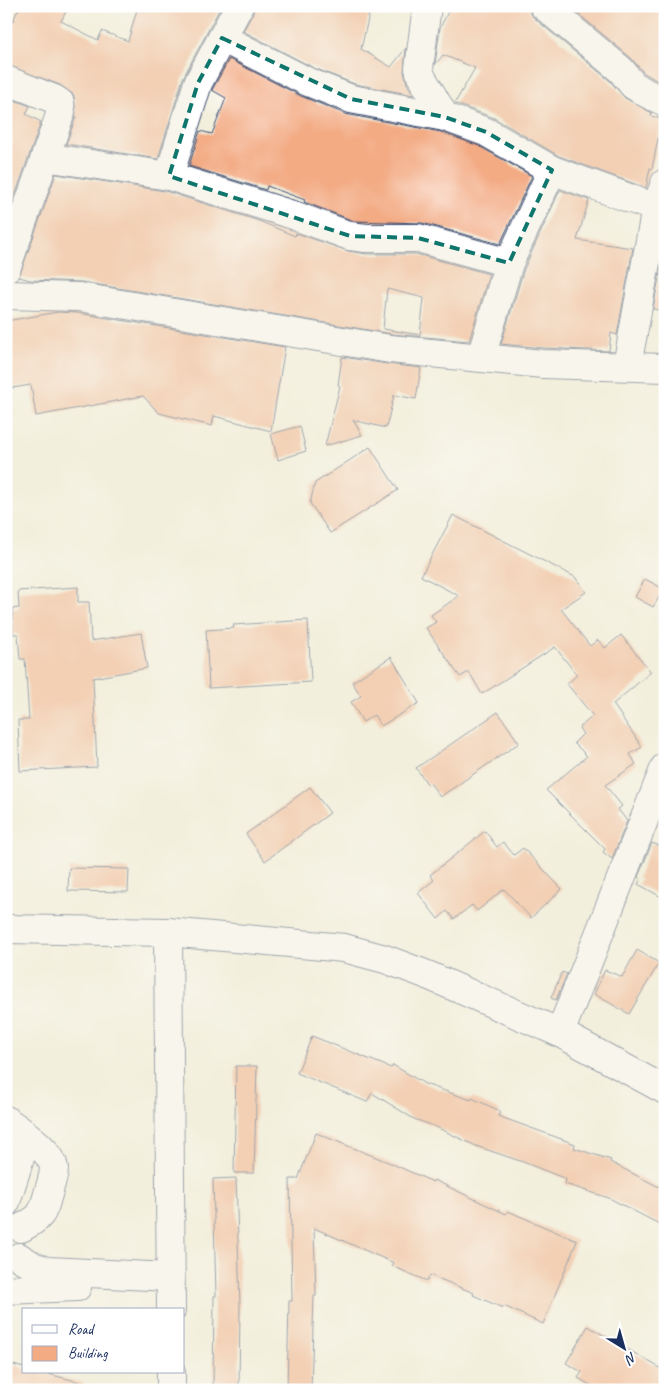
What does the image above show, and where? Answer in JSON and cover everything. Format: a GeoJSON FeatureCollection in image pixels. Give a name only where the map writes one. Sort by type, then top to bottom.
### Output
{"type":"FeatureCollection","features":[{"type":"Feature","properties":{"kind":"street"},"geometry":{"type":"LineString","coordinates":[[169,176],[198,83],[239,6]]}},
{"type":"Feature","properties":{"kind":"street"},"geometry":{"type":"LineString","coordinates":[[427,6],[419,68],[421,76],[445,117]]}},
{"type":"Feature","properties":{"kind":"street"},"geometry":{"type":"LineString","coordinates":[[544,6],[621,70],[633,85],[665,102]]}},
{"type":"Feature","properties":{"kind":"street"},"geometry":{"type":"LineString","coordinates":[[222,38],[308,82],[351,100],[445,117],[486,132],[552,170],[660,196],[627,366]]}},
{"type":"Feature","properties":{"kind":"street"},"geometry":{"type":"LineString","coordinates":[[6,80],[54,99],[60,103],[61,112],[6,269]]}},
{"type":"Feature","properties":{"kind":"street"},"geometry":{"type":"LineString","coordinates":[[45,157],[169,176],[296,216],[350,236],[366,238],[418,238],[509,263]]}},
{"type":"Feature","properties":{"kind":"street"},"geometry":{"type":"LineString","coordinates":[[480,357],[509,263],[552,170]]}},
{"type":"Feature","properties":{"kind":"street"},"geometry":{"type":"LineString","coordinates":[[6,295],[79,297],[390,349],[543,364],[665,368]]}},
{"type":"Feature","properties":{"kind":"street"},"geometry":{"type":"LineString","coordinates":[[560,1032],[665,767]]}},
{"type":"Feature","properties":{"kind":"street"},"geometry":{"type":"LineString","coordinates":[[6,929],[168,932],[344,948],[385,959],[425,974],[560,1032],[665,1090]]}},
{"type":"Feature","properties":{"kind":"street"},"geometry":{"type":"LineString","coordinates":[[168,932],[171,1308]]}},
{"type":"Feature","properties":{"kind":"street"},"geometry":{"type":"LineString","coordinates":[[6,1120],[45,1151],[52,1161],[54,1170],[44,1209],[39,1218],[14,1223],[24,1235],[24,1243],[12,1260],[48,1271],[170,1276]]}},
{"type":"Feature","properties":{"kind":"street"},"geometry":{"type":"LineString","coordinates":[[6,1202],[27,1136]]}},
{"type":"Feature","properties":{"kind":"street"},"geometry":{"type":"LineString","coordinates":[[6,1290],[74,1288],[91,1282],[104,1273]]}},
{"type":"Feature","properties":{"kind":"street"},"geometry":{"type":"LineString","coordinates":[[171,1374],[171,1390]]}},
{"type":"Feature","properties":{"kind":"highlighted area"},"geometry":{"type":"Polygon","coordinates":[[[222,38],[351,99],[445,117],[486,132],[552,170],[509,263],[418,238],[350,236],[169,176],[198,83],[222,38]]]}},
{"type":"Feature","properties":{"kind":"building"},"geometry":{"type":"Polygon","coordinates":[[[20,6],[69,6],[61,21],[98,40],[102,31],[128,41],[138,6],[221,6],[183,78],[158,159],[66,144],[76,117],[74,95],[60,85],[6,65],[6,35],[20,6]]]}},
{"type":"Feature","properties":{"kind":"building"},"geometry":{"type":"Polygon","coordinates":[[[254,6],[371,6],[361,49],[391,67],[406,48],[404,72],[407,84],[414,95],[355,84],[314,68],[243,31],[253,13],[254,6]]]}},
{"type":"Feature","properties":{"kind":"building"},"geometry":{"type":"Polygon","coordinates":[[[451,6],[529,6],[534,18],[610,81],[625,98],[652,113],[651,116],[662,119],[652,169],[650,168],[646,188],[559,156],[494,118],[456,104],[475,68],[443,55],[435,65],[440,28],[451,6]]]}},
{"type":"Feature","properties":{"kind":"building"},"geometry":{"type":"Polygon","coordinates":[[[569,6],[665,6],[665,71],[661,83],[644,73],[631,58],[569,6]]]}},
{"type":"Feature","properties":{"kind":"building"},"geometry":{"type":"Polygon","coordinates":[[[229,59],[301,96],[345,114],[441,132],[479,146],[532,176],[500,244],[422,223],[354,221],[267,186],[266,190],[189,166],[200,131],[212,134],[226,98],[212,90],[229,59]]]}},
{"type":"Feature","properties":{"kind":"building"},"geometry":{"type":"Polygon","coordinates":[[[6,97],[30,106],[26,114],[41,122],[6,221],[6,97]]]}},
{"type":"Feature","properties":{"kind":"building"},"geometry":{"type":"Polygon","coordinates":[[[56,174],[165,191],[259,221],[295,236],[296,233],[348,251],[366,254],[416,254],[489,274],[469,341],[392,334],[82,282],[30,280],[19,277],[56,174]],[[387,289],[383,329],[420,335],[424,298],[387,289]]]}},
{"type":"Feature","properties":{"kind":"building"},"geometry":{"type":"Polygon","coordinates":[[[560,190],[589,200],[577,240],[633,248],[617,335],[611,333],[609,351],[501,344],[524,269],[560,190]]]}},
{"type":"Feature","properties":{"kind":"building"},"geometry":{"type":"Polygon","coordinates":[[[665,253],[665,311],[653,309],[665,253]]]}},
{"type":"Feature","properties":{"kind":"building"},"geometry":{"type":"Polygon","coordinates":[[[58,312],[77,313],[285,347],[271,431],[214,416],[212,426],[159,413],[143,396],[36,416],[31,385],[6,389],[6,321],[58,312]]]}},
{"type":"Feature","properties":{"kind":"building"},"geometry":{"type":"Polygon","coordinates":[[[342,357],[421,368],[416,399],[394,395],[386,428],[353,420],[362,435],[325,446],[340,386],[338,385],[342,357]]]}},
{"type":"Feature","properties":{"kind":"building"},"geometry":{"type":"Polygon","coordinates":[[[300,426],[306,451],[278,460],[271,434],[300,426]]]}},
{"type":"Feature","properties":{"kind":"building"},"geometry":{"type":"Polygon","coordinates":[[[370,447],[398,490],[330,533],[310,503],[315,483],[370,447]]]}},
{"type":"Feature","properties":{"kind":"building"},"geometry":{"type":"Polygon","coordinates":[[[453,515],[575,577],[586,592],[561,609],[590,646],[598,640],[605,648],[621,635],[651,672],[613,704],[642,747],[630,754],[636,764],[605,785],[622,806],[618,809],[627,821],[612,859],[603,852],[605,849],[546,790],[587,756],[574,743],[583,734],[579,728],[593,716],[567,684],[577,675],[555,647],[482,694],[469,672],[460,677],[426,628],[436,622],[431,615],[459,596],[421,576],[453,515]]]}},
{"type":"Feature","properties":{"kind":"building"},"geometry":{"type":"Polygon","coordinates":[[[645,579],[664,589],[653,607],[635,597],[645,579]]]}},
{"type":"Feature","properties":{"kind":"building"},"geometry":{"type":"Polygon","coordinates":[[[78,587],[78,602],[89,602],[91,641],[141,633],[147,668],[93,678],[97,767],[20,771],[18,720],[29,720],[25,659],[20,659],[18,634],[13,634],[12,609],[19,608],[18,591],[78,587]]]}},
{"type":"Feature","properties":{"kind":"building"},"geometry":{"type":"Polygon","coordinates":[[[308,620],[311,682],[209,688],[206,630],[234,628],[233,625],[308,620]]]}},
{"type":"Feature","properties":{"kind":"building"},"geometry":{"type":"Polygon","coordinates":[[[391,657],[419,703],[381,726],[374,715],[363,722],[351,702],[361,696],[352,682],[391,657]]]}},
{"type":"Feature","properties":{"kind":"building"},"geometry":{"type":"Polygon","coordinates":[[[498,712],[519,743],[440,797],[431,784],[428,785],[416,768],[498,712]]]}},
{"type":"Feature","properties":{"kind":"building"},"geometry":{"type":"Polygon","coordinates":[[[310,787],[330,813],[265,861],[246,834],[310,787]]]}},
{"type":"Feature","properties":{"kind":"building"},"geometry":{"type":"Polygon","coordinates":[[[485,831],[497,847],[503,842],[514,855],[523,848],[562,889],[531,918],[504,889],[477,911],[472,905],[454,919],[447,911],[438,919],[418,893],[434,880],[430,875],[485,831]]]}},
{"type":"Feature","properties":{"kind":"building"},"geometry":{"type":"Polygon","coordinates":[[[652,843],[665,848],[665,899],[638,884],[641,879],[638,877],[652,843]]]}},
{"type":"Feature","properties":{"kind":"building"},"geometry":{"type":"Polygon","coordinates":[[[69,868],[129,869],[128,892],[68,891],[69,868]]]}},
{"type":"Feature","properties":{"kind":"building"},"geometry":{"type":"Polygon","coordinates":[[[637,950],[659,963],[629,1014],[594,994],[605,970],[622,977],[637,950]]]}},
{"type":"Feature","properties":{"kind":"building"},"geometry":{"type":"Polygon","coordinates":[[[562,972],[567,974],[556,1000],[551,998],[562,972]]]}},
{"type":"Feature","properties":{"kind":"building"},"geometry":{"type":"Polygon","coordinates":[[[312,1036],[391,1068],[393,1065],[425,1084],[471,1100],[472,1098],[500,1111],[498,1116],[575,1144],[574,1148],[611,1160],[610,1162],[665,1190],[665,1227],[609,1198],[565,1184],[566,1179],[476,1146],[434,1126],[414,1119],[372,1093],[367,1102],[297,1073],[312,1036]]]}},
{"type":"Feature","properties":{"kind":"building"},"geometry":{"type":"Polygon","coordinates":[[[236,1066],[257,1066],[254,1173],[234,1173],[236,1066]]]}},
{"type":"Feature","properties":{"kind":"building"},"geometry":{"type":"Polygon","coordinates":[[[316,1133],[433,1182],[434,1180],[506,1214],[508,1211],[577,1241],[543,1324],[430,1275],[427,1281],[392,1266],[394,1263],[314,1228],[316,1296],[314,1296],[311,1390],[287,1390],[289,1301],[292,1301],[290,1179],[298,1179],[316,1133]]]}},
{"type":"Feature","properties":{"kind":"building"},"geometry":{"type":"Polygon","coordinates":[[[236,1178],[240,1305],[239,1390],[213,1390],[214,1296],[216,1296],[213,1179],[236,1178]]]}},
{"type":"Feature","properties":{"kind":"building"},"geometry":{"type":"Polygon","coordinates":[[[588,1326],[665,1371],[665,1390],[599,1390],[578,1378],[582,1372],[566,1363],[588,1326]]]}},
{"type":"Feature","properties":{"kind":"building"},"geometry":{"type":"Polygon","coordinates":[[[6,1363],[22,1367],[22,1374],[49,1374],[83,1383],[82,1390],[6,1390],[6,1363]]]}}]}
